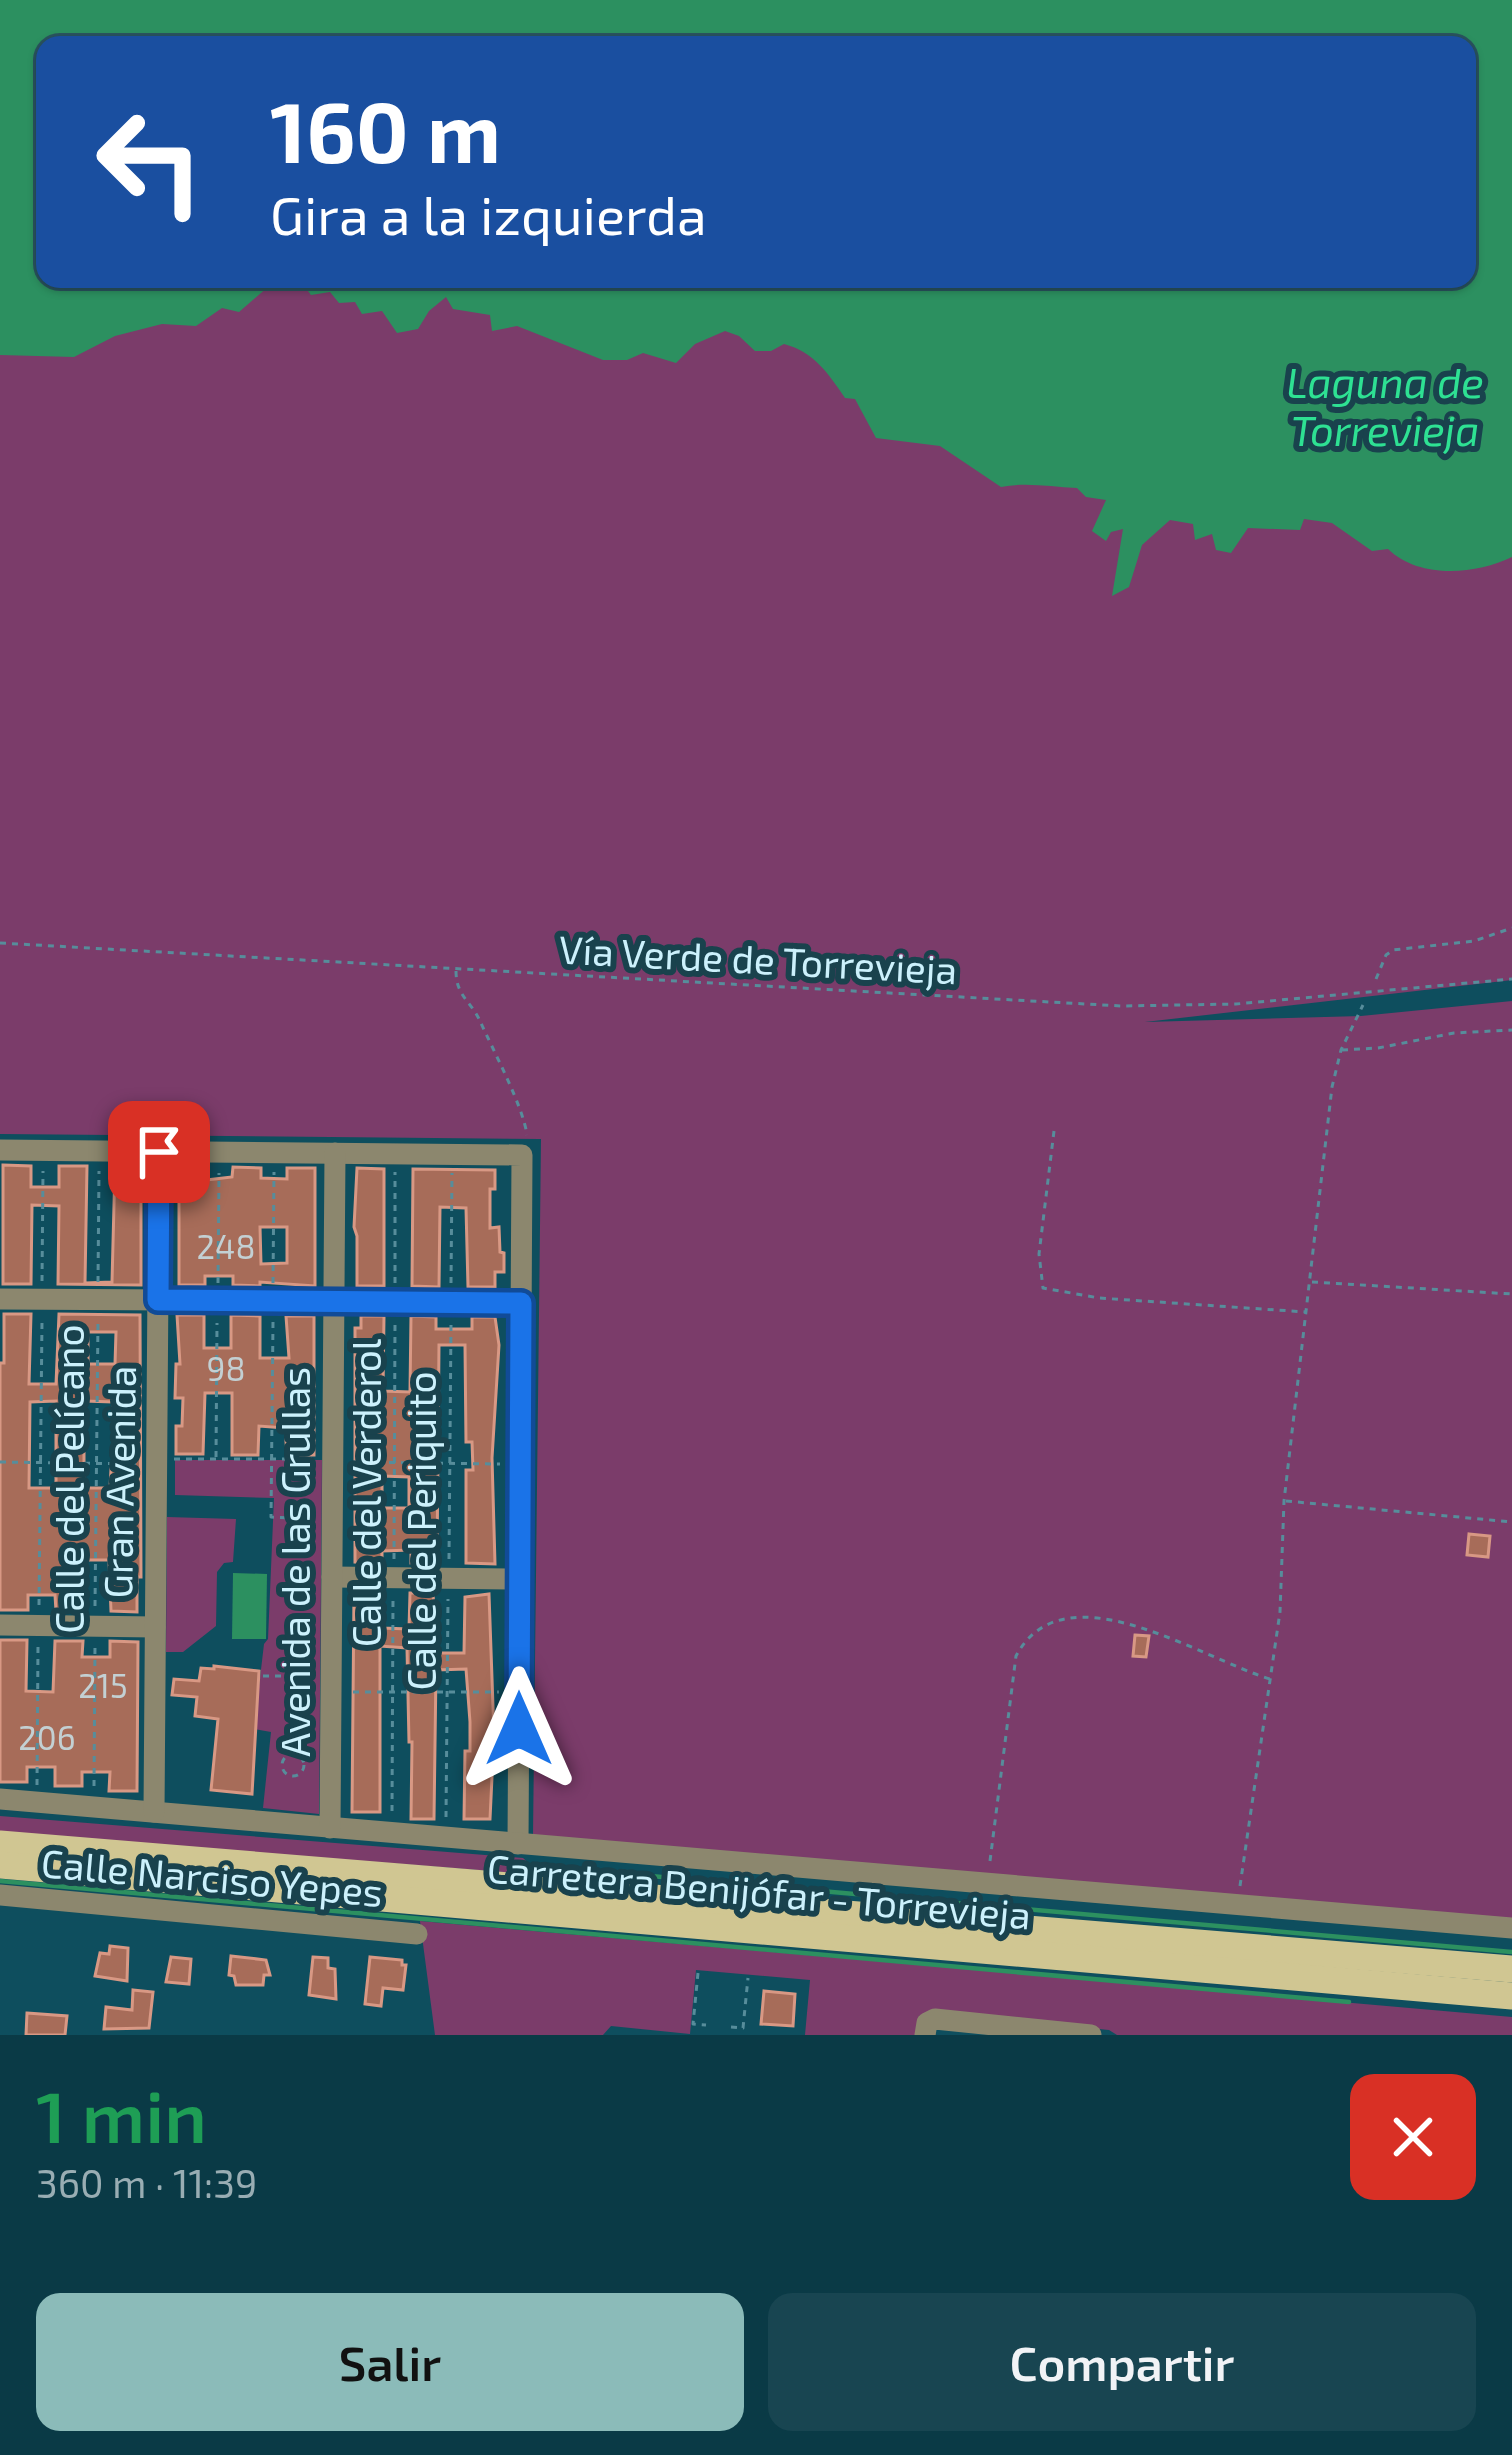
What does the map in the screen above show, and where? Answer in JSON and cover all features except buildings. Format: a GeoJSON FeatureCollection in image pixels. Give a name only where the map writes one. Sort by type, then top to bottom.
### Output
{"type":"FeatureCollection","features":[{"type":"Feature","properties":{"kind":"main road","name":"Carretera Benijófar - Torrevieja"},"geometry":{"type":"LineString","coordinates":[[0,1844],[1512,1969]]}},
{"type":"Feature","properties":{"kind":"main road","name":"Carretera Benijófar - Torrevieja"},"geometry":{"type":"LineString","coordinates":[[0,1865],[1512,1996]]}},
{"type":"Feature","properties":{"kind":"street"},"geometry":{"type":"LineString","coordinates":[[0,1150],[523,1155],[518,1844]]}},
{"type":"Feature","properties":{"kind":"street","name":"Gran Avenida"},"geometry":{"type":"LineString","coordinates":[[154,1813],[159,1152]]}},
{"type":"Feature","properties":{"kind":"street","name":"Avenida de las Grullas"},"geometry":{"type":"LineString","coordinates":[[330,1828],[327,1684],[335,1153]]}},
{"type":"Feature","properties":{"kind":"street"},"geometry":{"type":"LineString","coordinates":[[0,1299],[521,1303]]}},
{"type":"Feature","properties":{"kind":"street"},"geometry":{"type":"LineString","coordinates":[[332,1577],[520,1579]]}},
{"type":"Feature","properties":{"kind":"street"},"geometry":{"type":"LineString","coordinates":[[0,1625],[155,1627]]}},
{"type":"Feature","properties":{"kind":"street"},"geometry":{"type":"LineString","coordinates":[[0,1799],[1512,1928]]}},
{"type":"Feature","properties":{"kind":"street","name":"Calle Narciso Yepes"},"geometry":{"type":"LineString","coordinates":[[0,1894],[417,1934]]}},
{"type":"Feature","properties":{"kind":"street"},"geometry":{"type":"LineString","coordinates":[[925,2035],[927,2023],[935,2019],[1090,2035]]}},
{"type":"Feature","properties":{"kind":"path"},"geometry":{"type":"LineString","coordinates":[[1376,979],[1393,950],[1474,941],[1512,928]]}},
{"type":"Feature","properties":{"kind":"path","name":"Vía Verde de Torrevieja"},"geometry":{"type":"LineString","coordinates":[[0,943],[1121,1006],[1236,1004],[1512,979]]}},
{"type":"Feature","properties":{"kind":"path"},"geometry":{"type":"LineString","coordinates":[[456,969],[458,991],[479,1018],[524,1115],[528,1147],[523,1155]]}},
{"type":"Feature","properties":{"kind":"path"},"geometry":{"type":"LineString","coordinates":[[1237,1906],[1280,1612],[1284,1501],[1332,1087],[1341,1050],[1363,1005]]}},
{"type":"Feature","properties":{"kind":"path"},"geometry":{"type":"LineString","coordinates":[[1341,1050],[1454,1033],[1512,1030]]}},
{"type":"Feature","properties":{"kind":"path"},"geometry":{"type":"LineString","coordinates":[[1054,1131],[1039,1254],[1043,1288],[1080,1296],[1306,1312]]}},
{"type":"Feature","properties":{"kind":"path"},"geometry":{"type":"LineString","coordinates":[[37,1803],[44,1151]]}},
{"type":"Feature","properties":{"kind":"path","name":"Calle del Pelícano"},"geometry":{"type":"LineString","coordinates":[[94,1807],[99,1152]]}},
{"type":"Feature","properties":{"kind":"path","name":"Calle del Verderol"},"geometry":{"type":"LineString","coordinates":[[392,1833],[396,1153]]}},
{"type":"Feature","properties":{"kind":"path","name":"Calle del Periquito"},"geometry":{"type":"LineString","coordinates":[[446,1838],[452,1153]]}},
{"type":"Feature","properties":{"kind":"path"},"geometry":{"type":"LineString","coordinates":[[1310,1282],[1512,1294]]}},
{"type":"Feature","properties":{"kind":"path"},"geometry":{"type":"LineString","coordinates":[[272,1455],[271,1517],[324,1520]]}},
{"type":"Feature","properties":{"kind":"path"},"geometry":{"type":"LineString","coordinates":[[333,1462],[520,1464]]}},
{"type":"Feature","properties":{"kind":"path"},"geometry":{"type":"LineString","coordinates":[[1284,1501],[1512,1522]]}},
{"type":"Feature","properties":{"kind":"path"},"geometry":{"type":"LineString","coordinates":[[987,1885],[1016,1655],[1039,1628],[1074,1617],[1109,1618],[1271,1680]]}},
{"type":"Feature","properties":{"kind":"path"},"geometry":{"type":"LineString","coordinates":[[263,1676],[393,1692],[519,1692]]}},
{"type":"Feature","properties":{"kind":"path"},"geometry":{"type":"LineString","coordinates":[[698,1973],[693,2024],[706,2025]]}},
{"type":"Feature","properties":{"kind":"path"},"geometry":{"type":"LineString","coordinates":[[731,2027],[743,2028],[748,1978]]}},
{"type":"Feature","properties":{"kind":"shaded area"},"geometry":{"type":"Polygon","coordinates":[[[0,0],[1512,0],[1512,980],[1145,1022],[1361,1016],[1512,1001],[1512,1921],[533,1836],[541,1139],[0,1134],[0,0]]]}},
{"type":"Feature","properties":{"kind":"shaded area"},"geometry":{"type":"Polygon","coordinates":[[[175,1460],[322,1460],[319,1814],[263,1808],[271,1732],[254,1729],[268,1639],[274,1498],[175,1495],[175,1460]]]}},
{"type":"Feature","properties":{"kind":"shaded area"},"geometry":{"type":"Polygon","coordinates":[[[167,1517],[236,1519],[233,1562],[224,1563],[217,1572],[216,1626],[183,1652],[166,1652],[167,1517]]]}},
{"type":"Feature","properties":{"kind":"shaded area"},"geometry":{"type":"Polygon","coordinates":[[[0,1816],[523,1858],[534,1868],[528,1874],[0,1833],[0,1816]]]}},
{"type":"Feature","properties":{"kind":"shaded area"},"geometry":{"type":"Polygon","coordinates":[[[420,1921],[1512,2017],[1512,2035],[1117,2035],[1109,2030],[928,2012],[919,2016],[916,2035],[805,2035],[810,1980],[696,1970],[690,2034],[611,2026],[603,2035],[435,2035],[420,1921]]]}},
{"type":"Feature","properties":{"kind":"water","name":"Laguna de Torrevieja"},"geometry":{"type":"Polygon","coordinates":[[[0,0],[1512,0],[1512,557],[1481,568],[1448,571],[1415,565],[1388,549],[1372,551],[1332,523],[1304,519],[1300,530],[1248,528],[1231,553],[1216,550],[1212,534],[1195,540],[1193,524],[1170,520],[1142,545],[1129,587],[1112,596],[1123,529],[1111,532],[1106,541],[1092,531],[1106,500],[1086,497],[1077,488],[1001,487],[940,446],[876,438],[855,399],[845,398],[812,358],[795,348],[784,344],[771,351],[755,351],[739,336],[725,331],[695,344],[676,363],[643,353],[627,360],[603,360],[517,326],[492,331],[490,315],[453,309],[446,297],[418,329],[397,333],[382,311],[362,314],[355,302],[339,303],[330,292],[311,295],[306,288],[1476,288],[1476,36],[36,36],[36,288],[267,288],[239,312],[222,308],[196,326],[162,324],[115,336],[74,357],[0,355],[0,0]]]}},
{"type":"Feature","properties":{"kind":"water"},"geometry":{"type":"Polygon","coordinates":[[[233,1573],[267,1574],[266,1639],[232,1639],[233,1573]]]}},
{"type":"Feature","properties":{"kind":"waterway"},"geometry":{"type":"LineString","coordinates":[[537,1866],[1512,1952]]}},
{"type":"Feature","properties":{"kind":"waterway"},"geometry":{"type":"LineString","coordinates":[[0,1881],[1349,2002]]}},
{"type":"Feature","properties":{"kind":"route"},"geometry":{"type":"LineString","coordinates":[[159,1152],[158,1300],[521,1303],[519,1729]]}}]}
